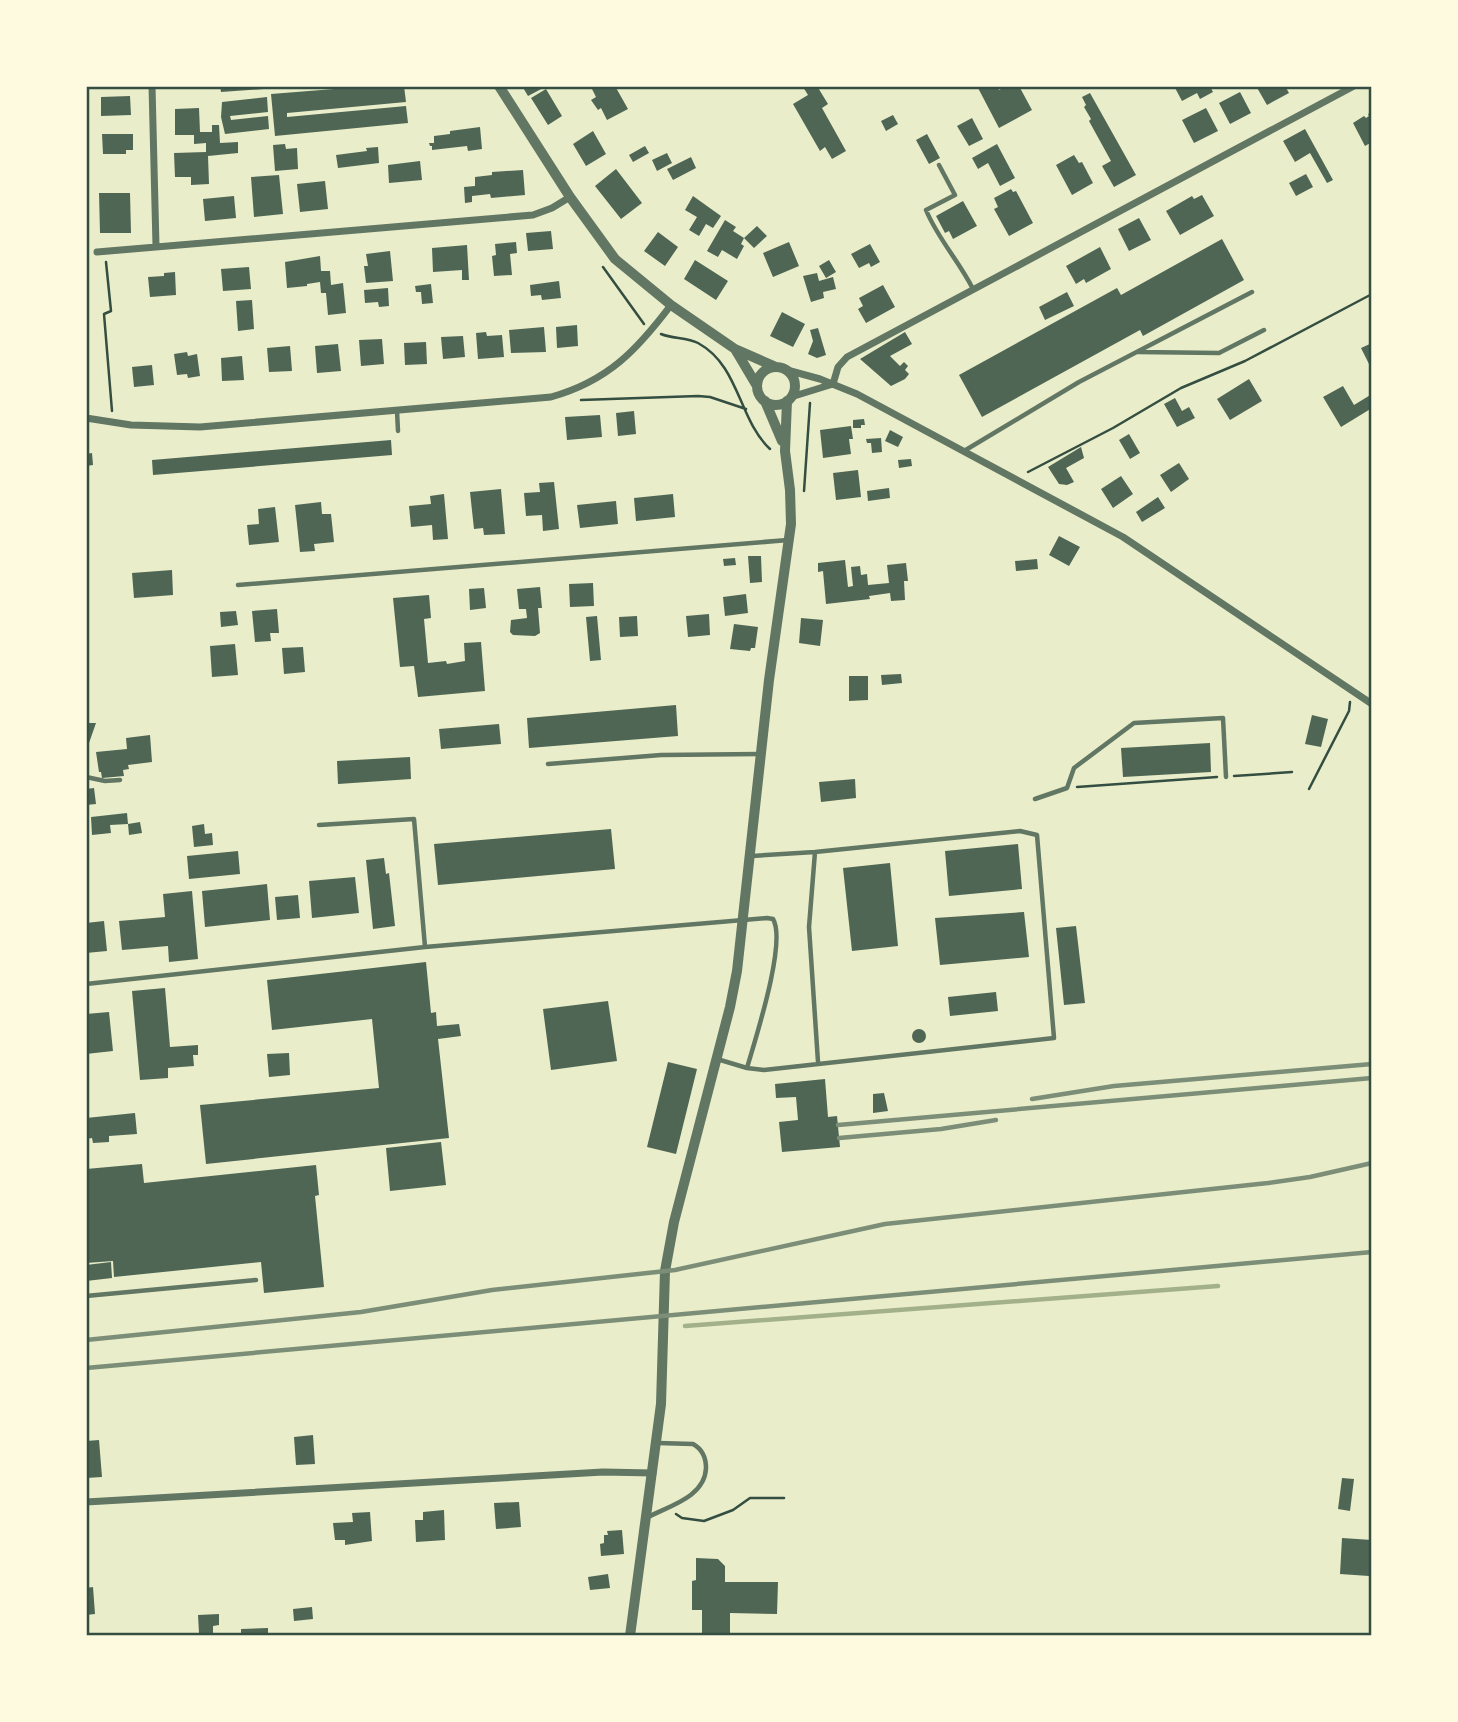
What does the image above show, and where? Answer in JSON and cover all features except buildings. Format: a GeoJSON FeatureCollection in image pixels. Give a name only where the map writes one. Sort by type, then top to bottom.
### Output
{"type":"FeatureCollection","features":[{"type":"Feature","properties":{"kind":"street"},"geometry":{"type":"LineString","coordinates":[[152,86],[156,246]]}},
{"type":"Feature","properties":{"kind":"street"},"geometry":{"type":"LineString","coordinates":[[499,86],[569,197],[615,259],[671,305],[735,349],[791,374],[795,386],[789,399],[785,451],[791,503],[789,540],[769,680],[736,983],[674,1222],[665,1271],[663,1385],[630,1636]]}},
{"type":"Feature","properties":{"kind":"street"},"geometry":{"type":"LineString","coordinates":[[833,384],[838,367],[846,357],[1354,86]]}},
{"type":"Feature","properties":{"kind":"street"},"geometry":{"type":"LineString","coordinates":[[101,252],[538,214],[569,197]]}},
{"type":"Feature","properties":{"kind":"street"},"geometry":{"type":"LineString","coordinates":[[86,418],[117,424],[200,427],[542,398],[576,389],[606,373],[631,354],[671,305]]}},
{"type":"Feature","properties":{"kind":"street"},"geometry":{"type":"LineString","coordinates":[[735,349],[765,401],[785,451]]}},
{"type":"Feature","properties":{"kind":"street"},"geometry":{"type":"LineString","coordinates":[[757,386],[765,371],[781,369],[833,384],[865,398],[1123,537],[1372,704]]}},
{"type":"Feature","properties":{"kind":"street"},"geometry":{"type":"LineString","coordinates":[[765,401],[776,405],[833,384]]}},
{"type":"Feature","properties":{"kind":"street"},"geometry":{"type":"LineString","coordinates":[[86,1502],[603,1472],[653,1473]]}},
{"type":"Feature","properties":{"kind":"lane"},"geometry":{"type":"LineString","coordinates":[[939,165],[955,195],[926,210],[936,234],[961,265],[973,289]]}},
{"type":"Feature","properties":{"kind":"lane"},"geometry":{"type":"LineString","coordinates":[[964,451],[1079,382],[1252,292]]}},
{"type":"Feature","properties":{"kind":"lane"},"geometry":{"type":"LineString","coordinates":[[1137,352],[1219,353],[1264,330]]}},
{"type":"Feature","properties":{"kind":"lane"},"geometry":{"type":"LineString","coordinates":[[397,411],[398,431]]}},
{"type":"Feature","properties":{"kind":"lane"},"geometry":{"type":"LineString","coordinates":[[238,585],[789,540]]}},
{"type":"Feature","properties":{"kind":"lane"},"geometry":{"type":"LineString","coordinates":[[1035,799],[1067,788],[1074,768],[1134,723],[1223,718],[1226,777]]}},
{"type":"Feature","properties":{"kind":"lane"},"geometry":{"type":"LineString","coordinates":[[548,764],[661,755],[761,754]]}},
{"type":"Feature","properties":{"kind":"lane"},"geometry":{"type":"LineString","coordinates":[[86,777],[105,781],[120,780]]}},
{"type":"Feature","properties":{"kind":"lane"},"geometry":{"type":"LineString","coordinates":[[319,825],[414,819],[425,947]]}},
{"type":"Feature","properties":{"kind":"lane"},"geometry":{"type":"LineString","coordinates":[[716,1059],[747,1069],[764,1069],[1054,1038],[1037,835],[1020,831],[816,852],[750,856]]}},
{"type":"Feature","properties":{"kind":"lane"},"geometry":{"type":"LineString","coordinates":[[816,852],[809,927],[818,1062]]}},
{"type":"Feature","properties":{"kind":"lane"},"geometry":{"type":"LineString","coordinates":[[86,984],[425,947],[743,918],[773,919],[777,925],[771,978],[747,1069]]}},
{"type":"Feature","properties":{"kind":"lane"},"geometry":{"type":"LineString","coordinates":[[86,1296],[256,1280]]}},
{"type":"Feature","properties":{"kind":"lane"},"geometry":{"type":"LineString","coordinates":[[647,1518],[697,1490],[705,1477],[705,1460],[699,1448],[693,1444],[657,1443]]}},
{"type":"Feature","properties":{"kind":"path"},"geometry":{"type":"LineString","coordinates":[[101,252],[111,311],[104,314],[112,412]]}},
{"type":"Feature","properties":{"kind":"path"},"geometry":{"type":"LineString","coordinates":[[1015,479],[1113,428],[1181,388],[1245,361],[1372,294]]}},
{"type":"Feature","properties":{"kind":"path"},"geometry":{"type":"LineString","coordinates":[[574,400],[698,396],[710,397],[746,409]]}},
{"type":"Feature","properties":{"kind":"path"},"geometry":{"type":"LineString","coordinates":[[808,448],[810,404],[814,400]]}},
{"type":"Feature","properties":{"kind":"path"},"geometry":{"type":"LineString","coordinates":[[1309,789],[1349,711],[1351,692]]}},
{"type":"Feature","properties":{"kind":"path"},"geometry":{"type":"LineString","coordinates":[[1067,788],[1292,772]]}},
{"type":"Feature","properties":{"kind":"path"},"geometry":{"type":"LineString","coordinates":[[668,1508],[682,1518],[704,1521],[733,1510],[750,1498],[784,1498]]}},
{"type":"Feature","properties":{"kind":"waterway"},"geometry":{"type":"LineString","coordinates":[[685,1326],[1218,1286]]}},
{"type":"Feature","properties":{"kind":"railway"},"geometry":{"type":"LineString","coordinates":[[1032,1099],[1114,1086],[1372,1064]]}},
{"type":"Feature","properties":{"kind":"railway"},"geometry":{"type":"LineString","coordinates":[[838,1125],[1372,1078]]}},
{"type":"Feature","properties":{"kind":"railway"},"geometry":{"type":"LineString","coordinates":[[839,1138],[941,1129],[996,1120]]}},
{"type":"Feature","properties":{"kind":"railway"},"geometry":{"type":"LineString","coordinates":[[86,1340],[361,1312],[492,1290],[675,1270],[885,1224],[1268,1183],[1372,1163]]}},
{"type":"Feature","properties":{"kind":"railway"},"geometry":{"type":"LineString","coordinates":[[86,1368],[1372,1252]]}}]}
